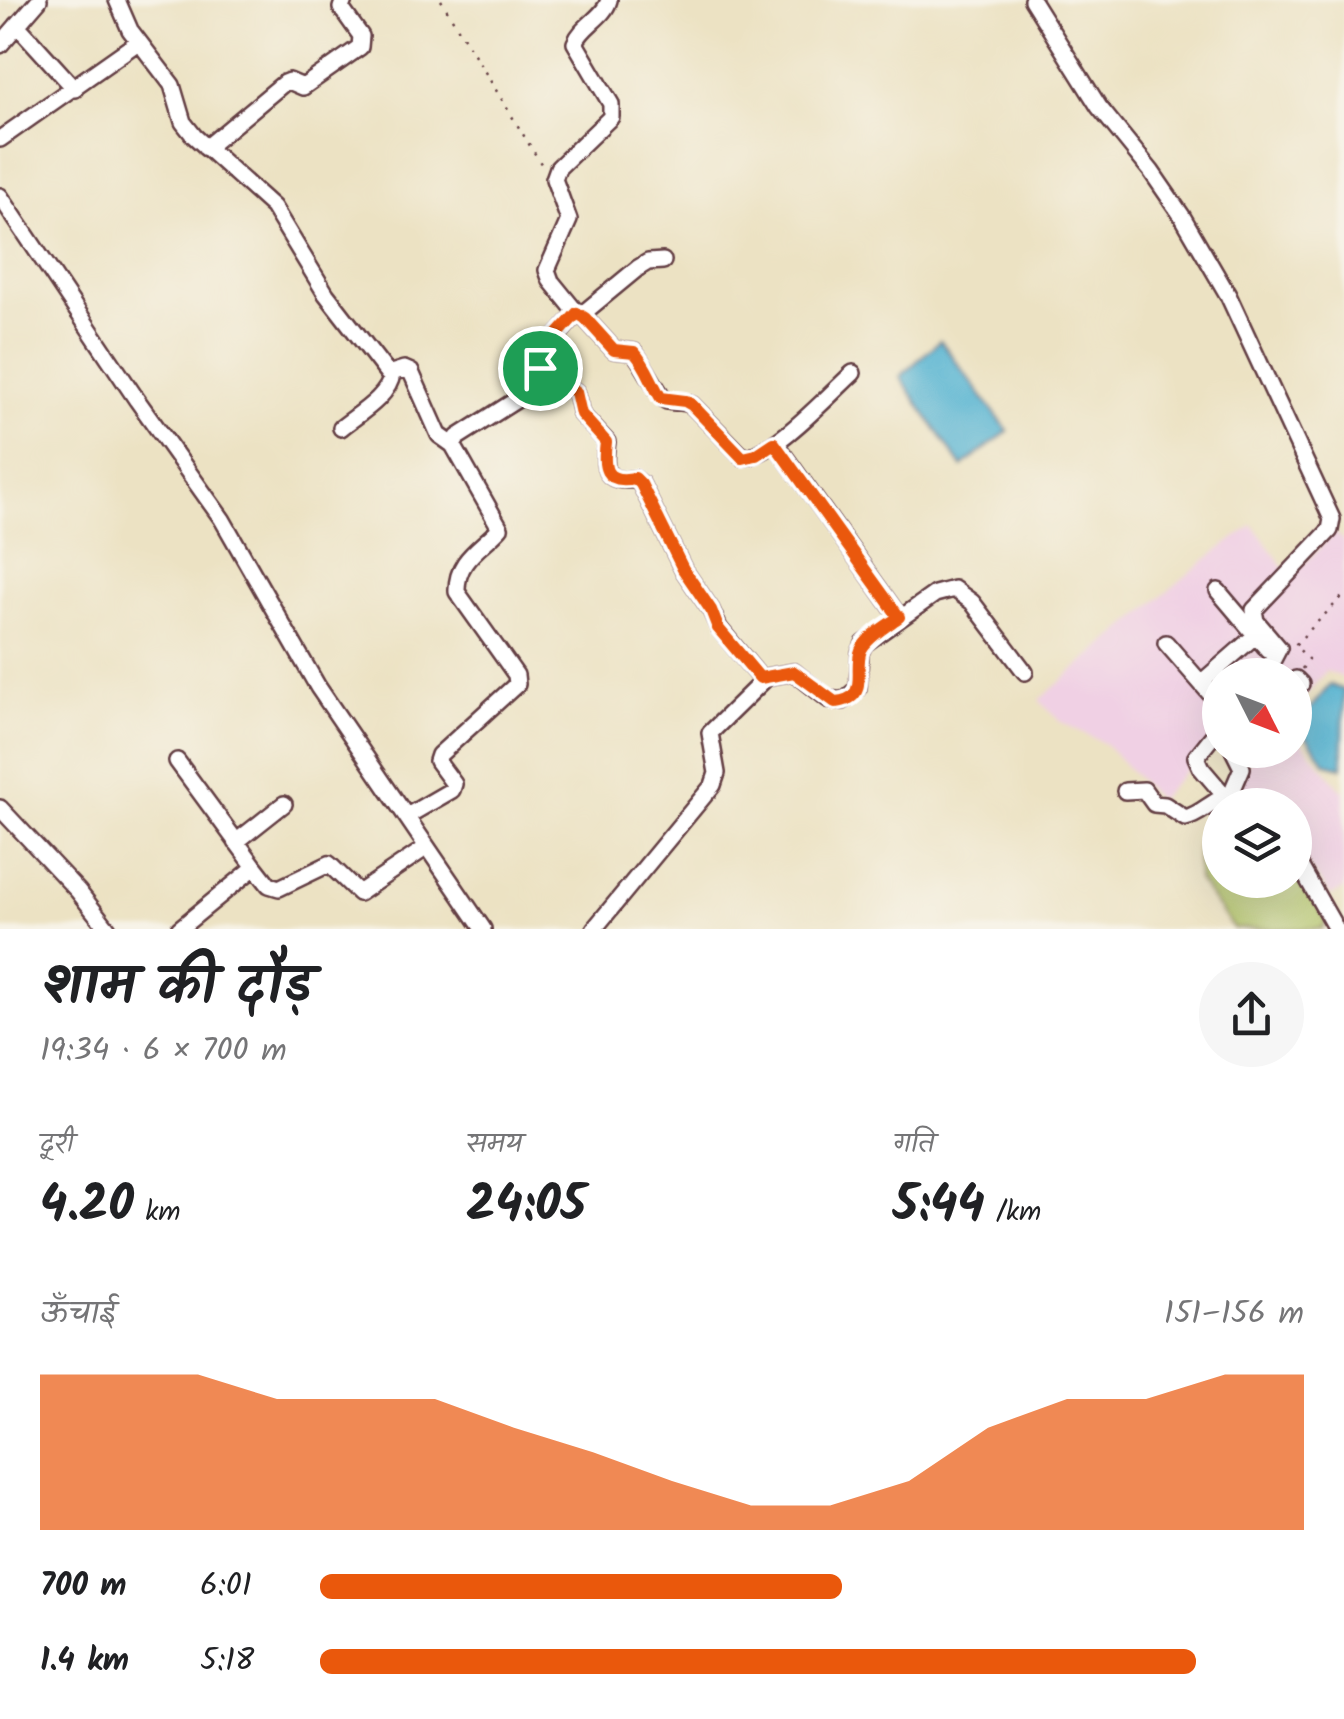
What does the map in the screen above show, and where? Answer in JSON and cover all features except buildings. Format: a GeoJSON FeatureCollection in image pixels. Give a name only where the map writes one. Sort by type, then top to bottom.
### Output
{"type":"FeatureCollection","features":[{"type":"Feature","properties":{"kind":"street"},"geometry":{"type":"LineString","coordinates":[[0,45],[38,0]]}},
{"type":"Feature","properties":{"kind":"street"},"geometry":{"type":"LineString","coordinates":[[117,0],[138,42],[172,84],[184,122],[206,148],[273,206],[326,294],[384,370],[392,374],[404,369],[410,372],[439,435],[453,445],[500,528],[468,557],[460,570],[457,592],[516,676],[517,684],[439,755],[438,762],[454,784],[452,790],[407,816]]}},
{"type":"Feature","properties":{"kind":"street"},"geometry":{"type":"LineString","coordinates":[[206,148],[284,83],[289,81],[302,87],[360,47],[360,36],[341,8],[344,0]]}},
{"type":"Feature","properties":{"kind":"street"},"geometry":{"type":"LineString","coordinates":[[609,0],[605,10],[575,43],[611,104],[612,118],[558,168],[554,179],[570,220],[548,263],[548,276],[614,350],[634,352],[653,378],[661,398],[692,405],[743,458],[774,443],[853,374]]}},
{"type":"Feature","properties":{"kind":"street"},"geometry":{"type":"LineString","coordinates":[[1032,0],[1099,107],[1182,216],[1228,295],[1338,530],[1254,610],[1256,621],[1279,648],[1273,658]]}},
{"type":"Feature","properties":{"kind":"street"},"geometry":{"type":"LineString","coordinates":[[16,26],[75,89]]}},
{"type":"Feature","properties":{"kind":"street"},"geometry":{"type":"LineString","coordinates":[[0,139],[138,42]]}},
{"type":"Feature","properties":{"kind":"street"},"geometry":{"type":"LineString","coordinates":[[0,196],[222,519],[318,687],[483,929]]}},
{"type":"Feature","properties":{"kind":"street"},"geometry":{"type":"LineString","coordinates":[[453,445],[458,436],[524,395],[540,368],[542,352],[579,314],[638,268],[663,260]]}},
{"type":"Feature","properties":{"kind":"street"},"geometry":{"type":"LineString","coordinates":[[540,368],[576,392],[581,414],[606,442],[603,460],[612,478],[635,478],[641,484],[683,569],[725,638],[756,675],[765,679]]}},
{"type":"Feature","properties":{"kind":"street"},"geometry":{"type":"LineString","coordinates":[[341,428],[382,394],[392,374]]}},
{"type":"Feature","properties":{"kind":"street"},"geometry":{"type":"LineString","coordinates":[[774,443],[899,617]]}},
{"type":"Feature","properties":{"kind":"street"},"geometry":{"type":"LineString","coordinates":[[594,929],[713,785],[716,773],[710,733],[765,679],[785,671],[794,672],[828,699],[843,701],[858,688],[864,644],[899,617],[945,590],[962,592],[1025,672]]}},
{"type":"Feature","properties":{"kind":"street"},"geometry":{"type":"LineString","coordinates":[[1218,590],[1268,650]]}},
{"type":"Feature","properties":{"kind":"street"},"geometry":{"type":"LineString","coordinates":[[1230,658],[1256,635]]}},
{"type":"Feature","properties":{"kind":"street"},"geometry":{"type":"LineString","coordinates":[[1166,643],[1202,683]]}},
{"type":"Feature","properties":{"kind":"street"},"geometry":{"type":"LineString","coordinates":[[1202,750],[1196,758],[1200,768],[1220,788]]}},
{"type":"Feature","properties":{"kind":"street"},"geometry":{"type":"LineString","coordinates":[[177,761],[254,867],[270,885],[278,888],[330,864],[359,893],[427,847]]}},
{"type":"Feature","properties":{"kind":"street"},"geometry":{"type":"LineString","coordinates":[[1124,791],[1144,790],[1154,804],[1165,805],[1184,818],[1202,812]]}},
{"type":"Feature","properties":{"kind":"street"},"geometry":{"type":"LineString","coordinates":[[236,842],[284,804]]}},
{"type":"Feature","properties":{"kind":"street"},"geometry":{"type":"LineString","coordinates":[[0,808],[108,929]]}},
{"type":"Feature","properties":{"kind":"street"},"geometry":{"type":"LineString","coordinates":[[178,929],[254,867]]}},
{"type":"Feature","properties":{"kind":"street"},"geometry":{"type":"LineString","coordinates":[[1312,887],[1336,929]]}},
{"type":"Feature","properties":{"kind":"path"},"geometry":{"type":"LineString","coordinates":[[441,0],[539,161],[554,179]]}},
{"type":"Feature","properties":{"kind":"path"},"geometry":{"type":"LineString","coordinates":[[1307,658],[1295,645],[1344,595]]}},
{"type":"Feature","properties":{"kind":"shaded area"},"geometry":{"type":"Polygon","coordinates":[[[1253,525],[1286,570],[1248,612],[1274,645],[1268,658],[1202,658],[1202,753],[1158,800],[1105,744],[1061,722],[1039,700],[1199,565],[1253,525]]]}},
{"type":"Feature","properties":{"kind":"shaded area"},"geometry":{"type":"Polygon","coordinates":[[[1335,532],[1344,541],[1344,678],[1326,671],[1312,688],[1312,658],[1281,658],[1286,649],[1261,618],[1260,609],[1335,532]]]}},
{"type":"Feature","properties":{"kind":"shaded area"},"geometry":{"type":"Polygon","coordinates":[[[1312,754],[1344,792],[1344,889],[1331,896],[1312,871],[1312,788],[1238,788],[1246,768],[1312,768],[1312,754]]]}},
{"type":"Feature","properties":{"kind":"green space"},"geometry":{"type":"Polygon","coordinates":[[[1202,842],[1202,885],[1198,880],[1198,844],[1202,842]]]}},
{"type":"Feature","properties":{"kind":"green space"},"geometry":{"type":"Polygon","coordinates":[[[1312,897],[1327,921],[1322,929],[1234,929],[1211,898],[1312,897]]]}},
{"type":"Feature","properties":{"kind":"water"},"geometry":{"type":"Polygon","coordinates":[[[940,340],[1008,431],[962,467],[900,377],[940,340]]]}},
{"type":"Feature","properties":{"kind":"water"},"geometry":{"type":"Polygon","coordinates":[[[1330,685],[1344,690],[1342,767],[1326,763],[1312,744],[1312,706],[1330,685]]]}},
{"type":"Feature","properties":{"kind":"route"},"geometry":{"type":"LineString","coordinates":[[577,313],[581,314],[614,350],[634,352],[653,378],[661,398],[692,405],[743,458],[774,443],[899,617],[864,644],[860,680],[852,696],[835,702],[794,672],[785,671],[765,679],[756,675],[718,628],[711,610],[683,569],[641,484],[635,478],[612,478],[603,460],[608,446],[581,414],[576,392],[540,368],[542,352],[577,313]]}}]}
